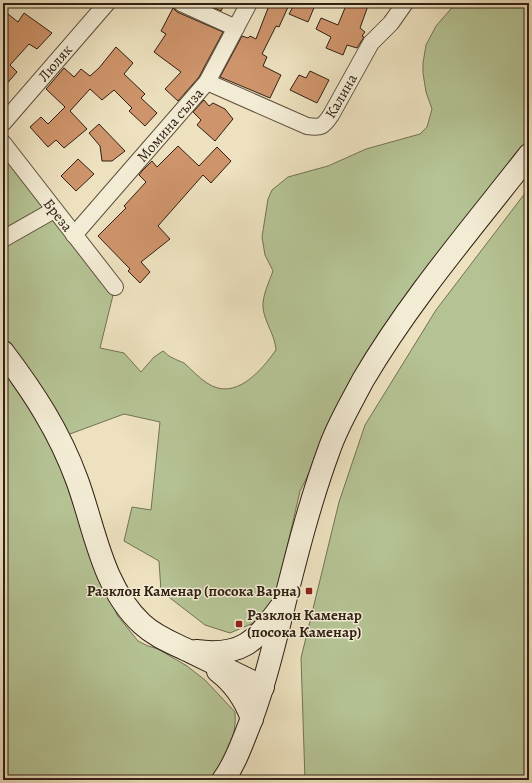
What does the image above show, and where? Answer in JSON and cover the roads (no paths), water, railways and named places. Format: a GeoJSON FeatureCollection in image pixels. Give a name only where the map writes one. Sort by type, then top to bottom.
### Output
{"type":"FeatureCollection","features":[{"type":"Feature","properties":{"kind":"street","name":"Люляк"},"geometry":{"type":"LineString","coordinates":[[3,122],[107,3]]}},
{"type":"Feature","properties":{"kind":"street"},"geometry":{"type":"LineString","coordinates":[[181,3],[236,28]]}},
{"type":"Feature","properties":{"kind":"street","name":"Момина сълза"},"geometry":{"type":"LineString","coordinates":[[74,235],[207,82],[249,3]]}},
{"type":"Feature","properties":{"kind":"street","name":"Калина"},"geometry":{"type":"LineString","coordinates":[[207,82],[307,126],[318,128],[325,124],[331,116],[371,43],[390,23],[405,3]]}},
{"type":"Feature","properties":{"kind":"street","name":"Бреза"},"geometry":{"type":"LineString","coordinates":[[3,142],[115,288]]}},
{"type":"Feature","properties":{"kind":"street"},"geometry":{"type":"LineString","coordinates":[[224,780],[240,750],[252,719],[268,670],[316,486],[329,448],[349,405],[381,350],[420,296],[529,155]]}},
{"type":"Feature","properties":{"kind":"street"},"geometry":{"type":"LineString","coordinates":[[3,239],[54,210]]}},
{"type":"Feature","properties":{"kind":"street"},"geometry":{"type":"LineString","coordinates":[[3,352],[30,388],[59,438],[77,480],[96,544],[124,605],[143,625],[164,639],[262,687]]}},
{"type":"Feature","properties":{"kind":"street"},"geometry":{"type":"LineString","coordinates":[[188,650],[213,653],[228,651],[252,642],[264,630],[285,601]]}},
{"type":"Feature","properties":{"kind":"street"},"geometry":{"type":"LineString","coordinates":[[188,650],[230,680],[246,703],[252,719]]}},
{"type":"Feature","properties":{"kind":"place","name":"Разклон Каменар (посока Варна)"},"geometry":{"type":"Point","coordinates":[309,591]}},
{"type":"Feature","properties":{"kind":"place","name":"Разклон Каменар (посока Каменар)"},"geometry":{"type":"Point","coordinates":[239,624]}}]}
